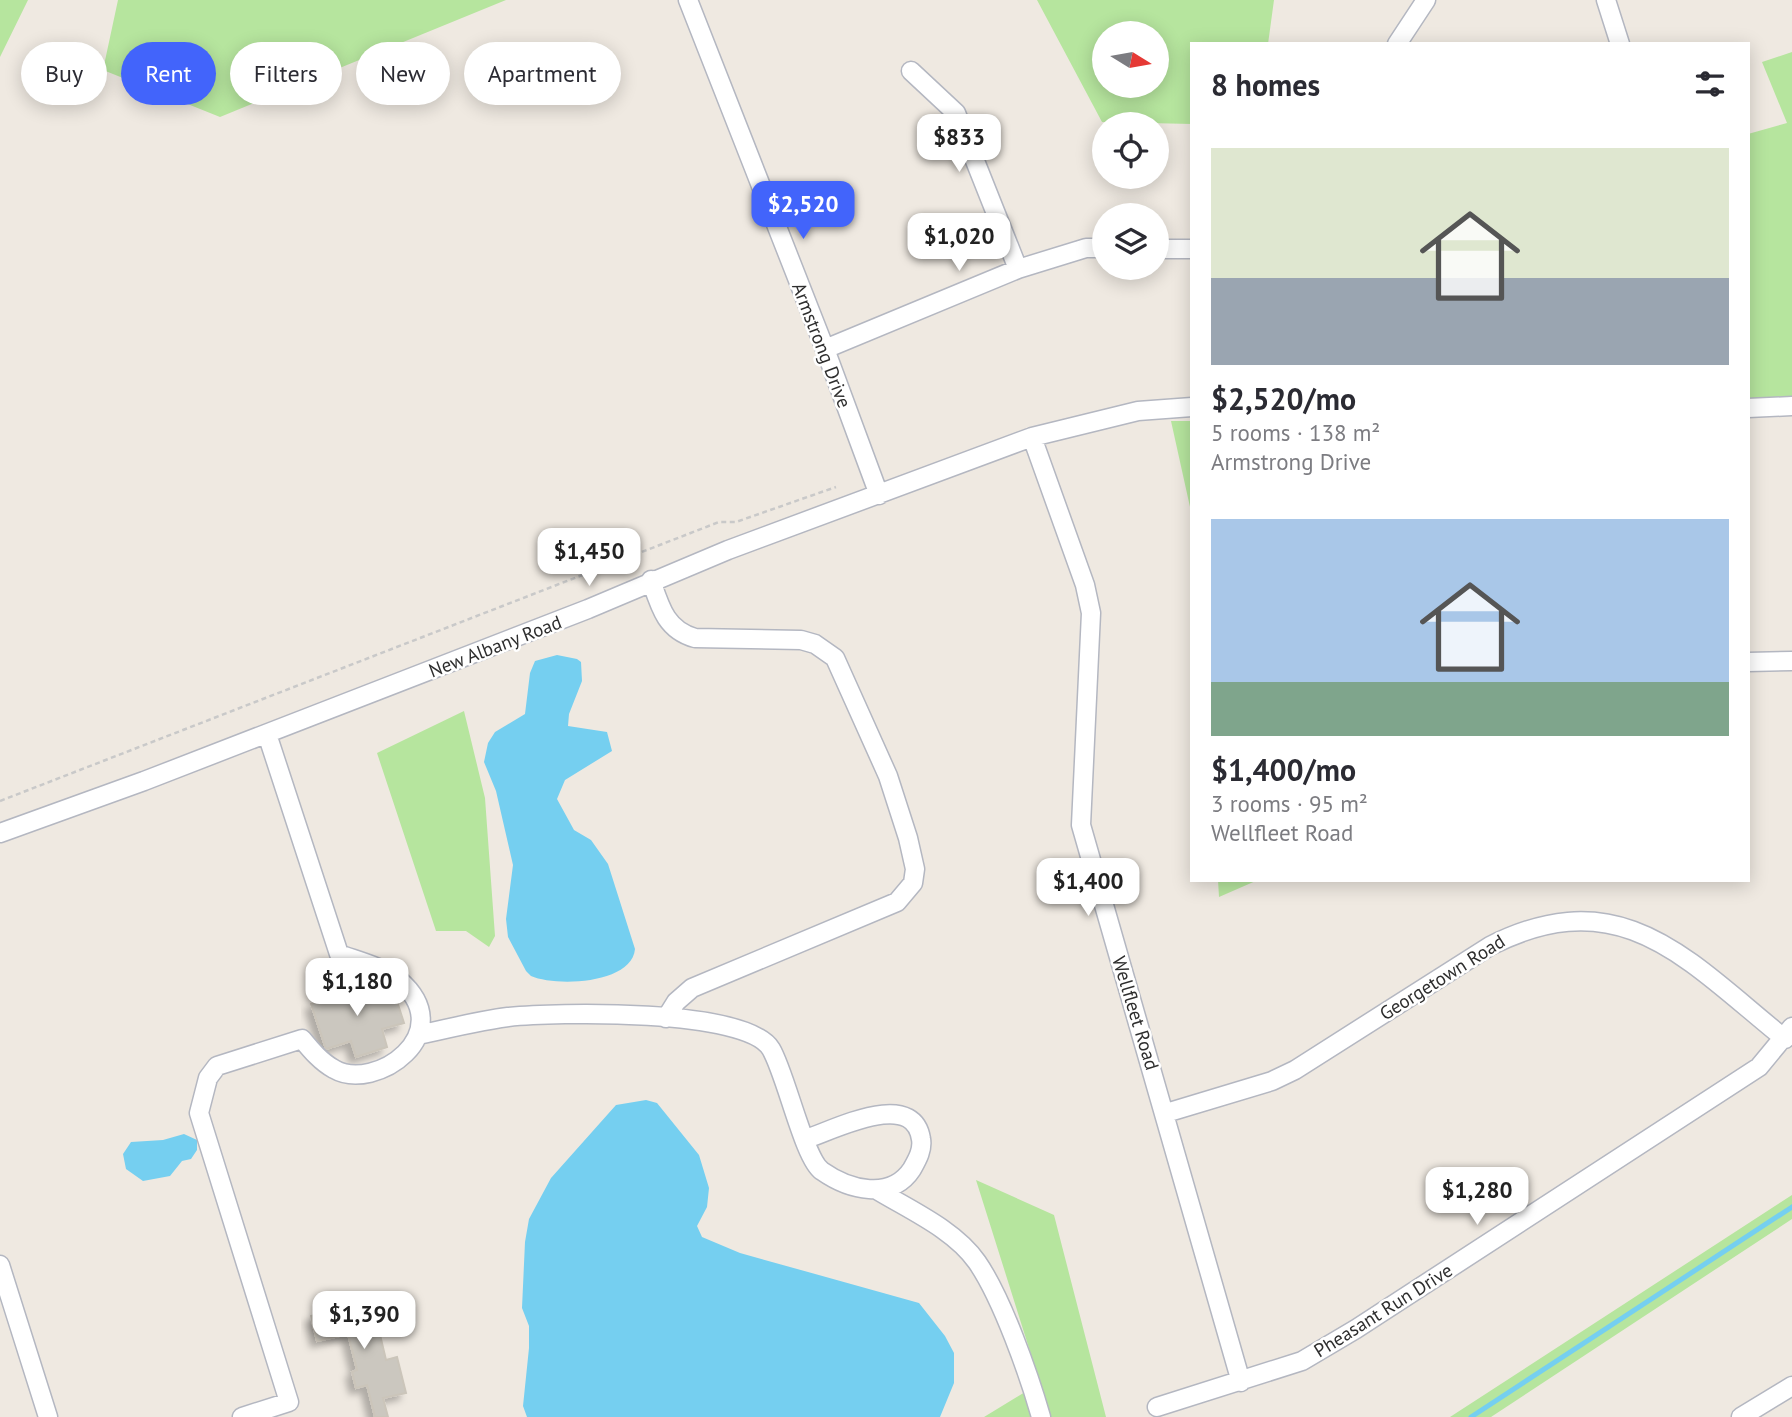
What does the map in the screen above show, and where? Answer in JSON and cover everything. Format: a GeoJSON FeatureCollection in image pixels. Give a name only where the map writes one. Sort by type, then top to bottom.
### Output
{"type":"FeatureCollection","features":[{"type":"Feature","properties":{"kind":"street","name":"Armstrong Drive"},"geometry":{"type":"LineString","coordinates":[[688,0],[825,349],[879,495]]}},
{"type":"Feature","properties":{"kind":"street"},"geometry":{"type":"LineString","coordinates":[[1398,42],[1426,0]]}},
{"type":"Feature","properties":{"kind":"street"},"geometry":{"type":"LineString","coordinates":[[1606,0],[1619,42]]}},
{"type":"Feature","properties":{"kind":"street"},"geometry":{"type":"LineString","coordinates":[[911,71],[956,113],[1018,269]]}},
{"type":"Feature","properties":{"kind":"street"},"geometry":{"type":"LineString","coordinates":[[825,349],[1018,269],[1092,248]]}},
{"type":"Feature","properties":{"kind":"street"},"geometry":{"type":"LineString","coordinates":[[1169,248],[1190,249]]}},
{"type":"Feature","properties":{"kind":"street"},"geometry":{"type":"LineString","coordinates":[[1750,408],[1792,406]]}},
{"type":"Feature","properties":{"kind":"street","name":"New Albany Road"},"geometry":{"type":"LineString","coordinates":[[0,833],[267,734],[588,609],[651,580],[1031,437],[1138,411],[1190,407]]}},
{"type":"Feature","properties":{"kind":"street","name":"Wellfleet Road"},"geometry":{"type":"LineString","coordinates":[[1031,437],[1082,576],[1091,613],[1081,825],[1166,1113],[1241,1382]]}},
{"type":"Feature","properties":{"kind":"street"},"geometry":{"type":"LineString","coordinates":[[651,580],[664,615],[679,634],[695,638],[801,640],[825,649],[835,658],[887,776],[911,845],[915,869],[913,883],[897,902],[692,988],[676,1002],[666,1017]]}},
{"type":"Feature","properties":{"kind":"street"},"geometry":{"type":"LineString","coordinates":[[1750,662],[1792,661]]}},
{"type":"Feature","properties":{"kind":"street"},"geometry":{"type":"LineString","coordinates":[[243,1417],[289,1402],[199,1113],[208,1078],[217,1066],[302,1039],[335,1070],[356,1074],[376,1070],[408,1055],[419,1035],[421,1016],[413,994],[397,978],[339,954],[267,734]]}},
{"type":"Feature","properties":{"kind":"street","name":"Georgetown Road"},"geometry":{"type":"LineString","coordinates":[[1166,1113],[1272,1081],[1295,1070],[1490,946],[1519,931],[1548,923],[1580,919],[1604,922],[1640,932],[1676,950],[1788,1033]]}},
{"type":"Feature","properties":{"kind":"street"},"geometry":{"type":"LineString","coordinates":[[419,1035],[510,1017],[609,1014],[666,1017],[753,1033],[770,1047],[806,1139],[819,1169],[856,1187],[877,1190],[892,1186],[907,1177],[919,1157],[921,1140],[915,1123],[900,1114],[883,1113],[806,1139]]}},
{"type":"Feature","properties":{"kind":"street","name":"Pheasant Run Drive"},"geometry":{"type":"LineString","coordinates":[[1157,1407],[1302,1361],[1356,1329],[1759,1067],[1788,1033]]}},
{"type":"Feature","properties":{"kind":"street"},"geometry":{"type":"LineString","coordinates":[[877,1190],[943,1230],[977,1261],[1019,1353],[1041,1417]]}},
{"type":"Feature","properties":{"kind":"street"},"geometry":{"type":"LineString","coordinates":[[0,1265],[48,1417]]}},
{"type":"Feature","properties":{"kind":"street"},"geometry":{"type":"LineString","coordinates":[[1741,1417],[1792,1385]]}},
{"type":"Feature","properties":{"kind":"path"},"geometry":{"type":"LineString","coordinates":[[0,801],[719,522],[736,522],[835,487]]}},
{"type":"Feature","properties":{"kind":"green space"},"geometry":{"type":"Polygon","coordinates":[[[0,0],[28,0],[0,57],[0,0]]]}},
{"type":"Feature","properties":{"kind":"green space"},"geometry":{"type":"Polygon","coordinates":[[[118,0],[506,0],[403,42],[356,42],[356,61],[342,67],[342,42],[230,42],[230,105],[249,105],[220,117],[190,105],[216,105],[216,42],[121,42],[121,77],[107,72],[107,51],[118,0]]]}},
{"type":"Feature","properties":{"kind":"green space"},"geometry":{"type":"Polygon","coordinates":[[[1037,0],[1274,0],[1268,42],[1190,42],[1190,124],[1169,123],[1169,112],[1097,112],[1037,0]]]}},
{"type":"Feature","properties":{"kind":"green space"},"geometry":{"type":"Polygon","coordinates":[[[1792,52],[1792,396],[1750,401],[1750,133],[1787,123],[1762,62],[1792,52]]]}},
{"type":"Feature","properties":{"kind":"green space"},"geometry":{"type":"Polygon","coordinates":[[[1171,421],[1190,421],[1190,507],[1171,421]]]}},
{"type":"Feature","properties":{"kind":"green space"},"geometry":{"type":"Polygon","coordinates":[[[464,711],[485,798],[495,936],[489,947],[466,931],[436,931],[377,753],[464,711]]]}},
{"type":"Feature","properties":{"kind":"green space"},"geometry":{"type":"Polygon","coordinates":[[[1218,882],[1253,882],[1219,897],[1218,882]]]}},
{"type":"Feature","properties":{"kind":"green space"},"geometry":{"type":"Polygon","coordinates":[[[976,1180],[1054,1215],[1106,1417],[984,1417],[1040,1383],[976,1180]]]}},
{"type":"Feature","properties":{"kind":"green space"},"geometry":{"type":"Polygon","coordinates":[[[1792,1195],[1792,1219],[1491,1417],[1450,1417],[1792,1195]]]}},
{"type":"Feature","properties":{"kind":"water"},"geometry":{"type":"Polygon","coordinates":[[[557,655],[581,662],[582,681],[569,714],[568,726],[607,732],[612,751],[565,780],[557,799],[574,830],[591,840],[608,864],[635,949],[631,961],[621,970],[607,976],[574,982],[531,976],[508,937],[506,919],[513,865],[496,791],[484,762],[488,743],[495,732],[525,714],[530,673],[535,661],[557,655]]]}},
{"type":"Feature","properties":{"kind":"water"},"geometry":{"type":"Polygon","coordinates":[[[646,1100],[657,1103],[699,1155],[709,1188],[707,1207],[697,1226],[702,1237],[740,1253],[919,1303],[945,1336],[954,1353],[954,1383],[940,1417],[527,1417],[523,1406],[529,1326],[522,1308],[525,1242],[529,1219],[551,1178],[616,1105],[646,1100]]]}},
{"type":"Feature","properties":{"kind":"water"},"geometry":{"type":"Polygon","coordinates":[[[184,1134],[197,1140],[197,1150],[191,1159],[182,1161],[170,1176],[143,1181],[126,1169],[123,1154],[131,1142],[163,1140],[184,1134]]]}},
{"type":"Feature","properties":{"kind":"building"},"geometry":{"type":"Polygon","coordinates":[[[366,981],[371,999],[394,992],[404,1023],[382,1029],[387,1047],[356,1057],[351,1041],[326,1049],[311,1004],[335,997],[333,990],[366,981]]]}},
{"type":"Feature","properties":{"kind":"building"},"geometry":{"type":"Polygon","coordinates":[[[372,1301],[386,1360],[397,1357],[406,1393],[383,1398],[388,1417],[375,1417],[367,1385],[356,1388],[352,1372],[357,1370],[348,1334],[317,1341],[311,1316],[372,1301]]]}},
{"type":"Feature","properties":{"kind":"waterway"},"geometry":{"type":"LineString","coordinates":[[1471,1417],[1792,1207]]}}]}
